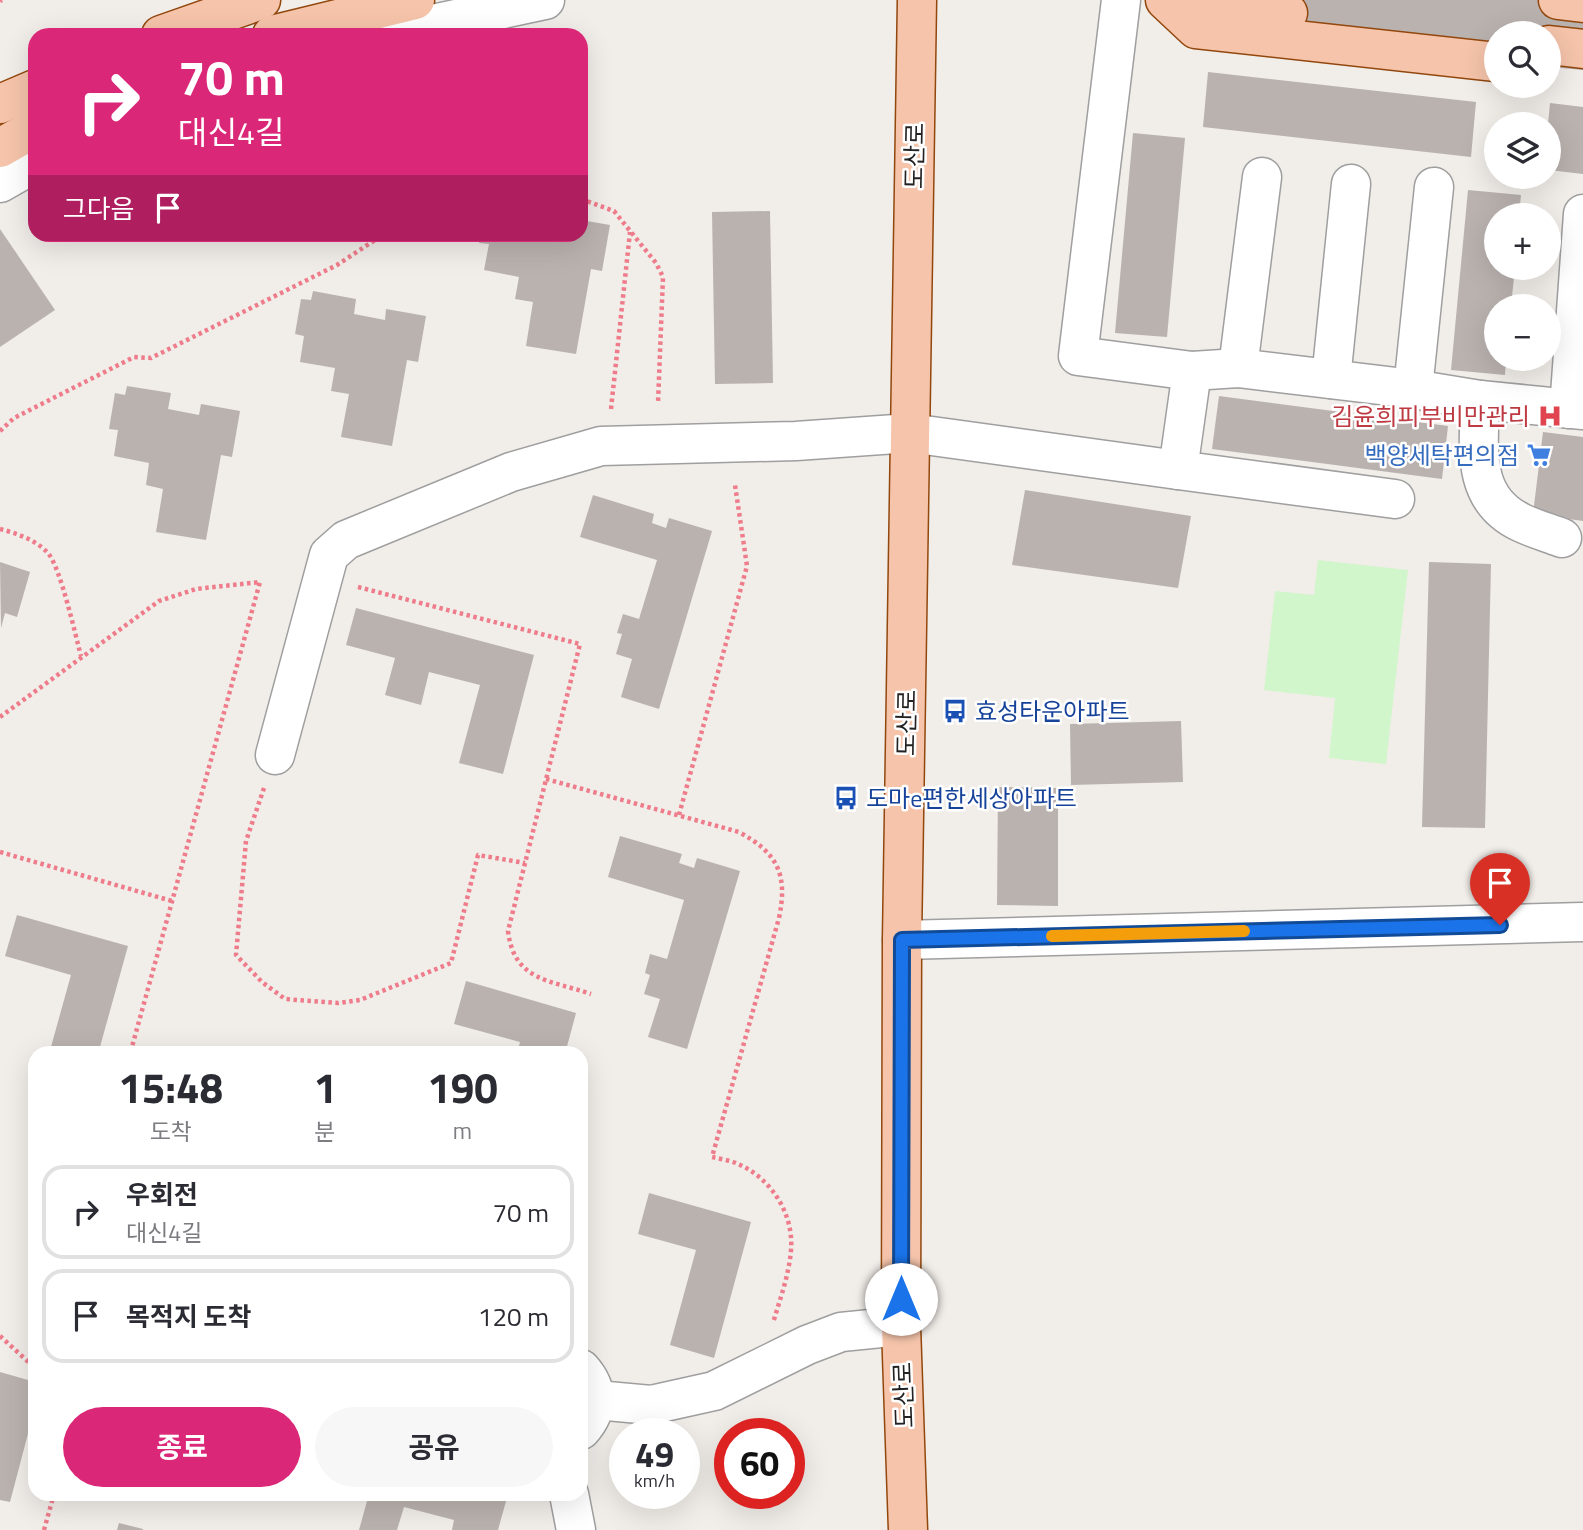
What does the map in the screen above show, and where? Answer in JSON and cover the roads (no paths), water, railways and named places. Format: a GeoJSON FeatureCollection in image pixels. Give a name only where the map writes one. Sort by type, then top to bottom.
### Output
{"type":"FeatureCollection","features":[{"type":"Feature","properties":{"kind":"main road"},"geometry":{"type":"LineString","coordinates":[[181,28],[261,0]]}},
{"type":"Feature","properties":{"kind":"main road"},"geometry":{"type":"LineString","coordinates":[[301,28],[415,0]]}},
{"type":"Feature","properties":{"kind":"main road","name":"도산로"},"geometry":{"type":"LineString","coordinates":[[908,1530],[901,1326],[902,940],[917,0]]}},
{"type":"Feature","properties":{"kind":"main road"},"geometry":{"type":"LineString","coordinates":[[1558,0],[1583,3]]}},
{"type":"Feature","properties":{"kind":"main road"},"geometry":{"type":"LineString","coordinates":[[1183,1],[1484,37]]}},
{"type":"Feature","properties":{"kind":"main road"},"geometry":{"type":"LineString","coordinates":[[1183,1],[1196,29],[1484,61]]}},
{"type":"Feature","properties":{"kind":"main road"},"geometry":{"type":"LineString","coordinates":[[1561,46],[1583,49]]}},
{"type":"Feature","properties":{"kind":"main road"},"geometry":{"type":"LineString","coordinates":[[1561,69],[1583,72]]}},
{"type":"Feature","properties":{"kind":"main road"},"geometry":{"type":"LineString","coordinates":[[0,104],[28,92]]}},
{"type":"Feature","properties":{"kind":"main road"},"geometry":{"type":"LineString","coordinates":[[0,148],[28,132]]}},
{"type":"Feature","properties":{"kind":"street"},"geometry":{"type":"LineString","coordinates":[[414,28],[545,0]]}},
{"type":"Feature","properties":{"kind":"street"},"geometry":{"type":"LineString","coordinates":[[1121,0],[1077,356],[1192,371],[1238,368],[1413,389],[1480,400],[1576,409],[1583,214]]}},
{"type":"Feature","properties":{"kind":"street"},"geometry":{"type":"LineString","coordinates":[[0,183],[28,167]]}},
{"type":"Feature","properties":{"kind":"street"},"geometry":{"type":"LineString","coordinates":[[1238,368],[1262,177]]}},
{"type":"Feature","properties":{"kind":"street"},"geometry":{"type":"LineString","coordinates":[[1331,379],[1351,184]]}},
{"type":"Feature","properties":{"kind":"street"},"geometry":{"type":"LineString","coordinates":[[1413,389],[1434,187]]}},
{"type":"Feature","properties":{"kind":"street"},"geometry":{"type":"LineString","coordinates":[[1178,470],[1192,371]]}},
{"type":"Feature","properties":{"kind":"street"},"geometry":{"type":"LineString","coordinates":[[1480,400],[1480,474],[1494,503],[1520,523],[1562,538]]}},
{"type":"Feature","properties":{"kind":"street"},"geometry":{"type":"LineString","coordinates":[[275,755],[329,555],[346,540],[511,472],[601,446],[796,441],[910,433],[1395,499]]}},
{"type":"Feature","properties":{"kind":"street"},"geometry":{"type":"LineString","coordinates":[[902,940],[1583,922]]}},
{"type":"Feature","properties":{"kind":"street"},"geometry":{"type":"LineString","coordinates":[[588,1400],[651,1405],[714,1391],[807,1345],[841,1332],[901,1326]]}},
{"type":"Feature","properties":{"kind":"street"},"geometry":{"type":"LineString","coordinates":[[570,1501],[576,1530]]}},
{"type":"Feature","properties":{"kind":"place","name":"김윤희피부비만관리"},"geometry":{"type":"Point","coordinates":[1550,416]}},
{"type":"Feature","properties":{"kind":"place","name":"백양세탁편의점"},"geometry":{"type":"Point","coordinates":[1539,455]}},
{"type":"Feature","properties":{"kind":"place","name":"효성타운아파트"},"geometry":{"type":"Point","coordinates":[955,711]}},
{"type":"Feature","properties":{"kind":"place","name":"도마e편한세상아파트"},"geometry":{"type":"Point","coordinates":[846,798]}}]}
